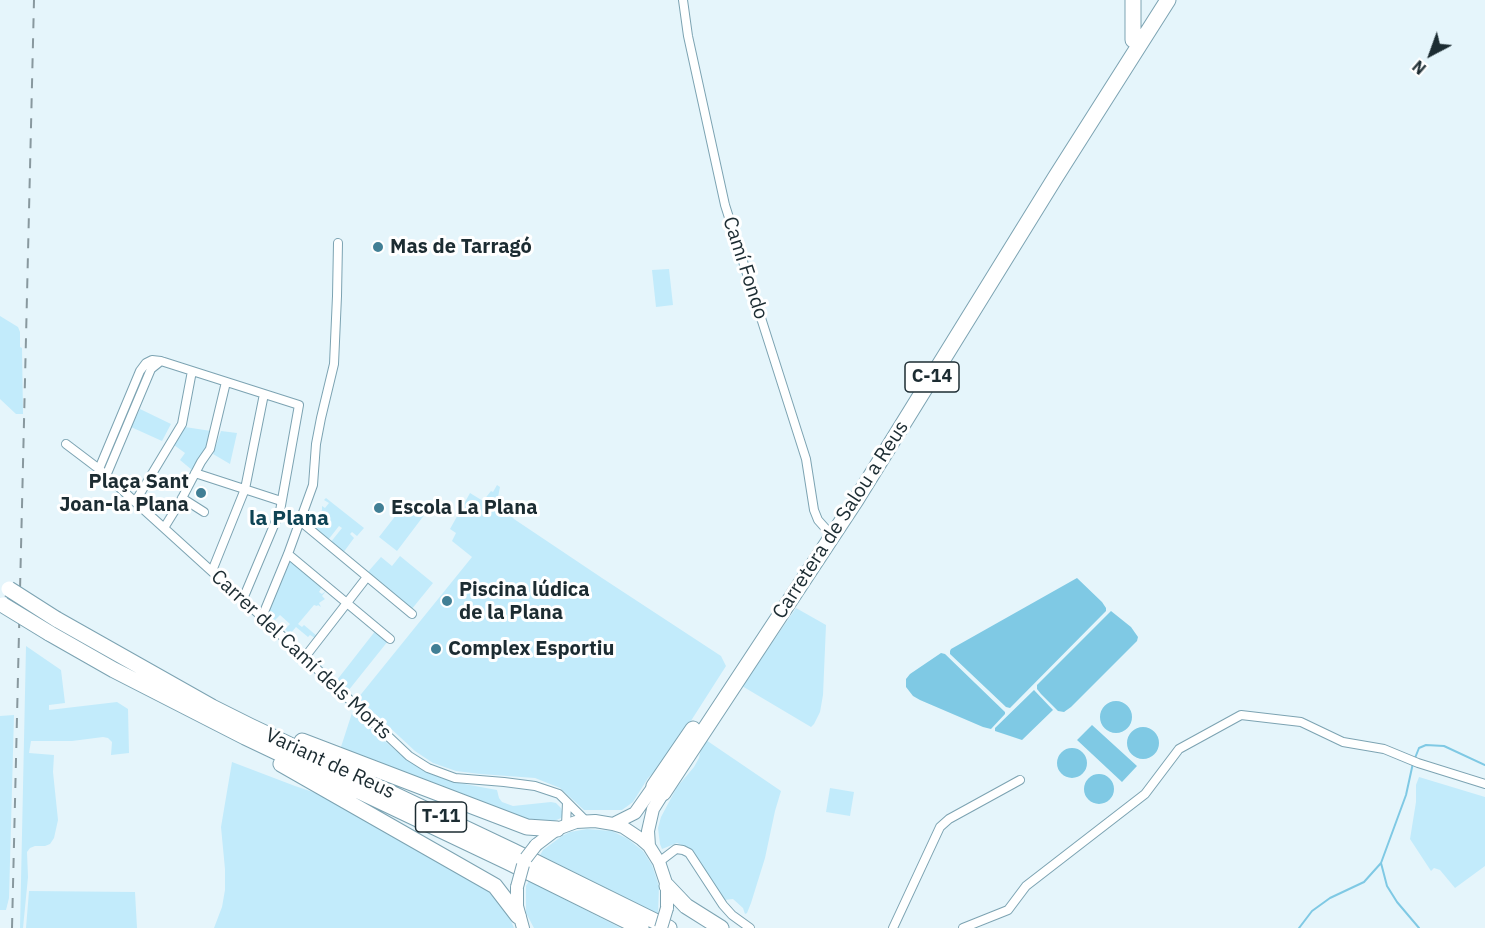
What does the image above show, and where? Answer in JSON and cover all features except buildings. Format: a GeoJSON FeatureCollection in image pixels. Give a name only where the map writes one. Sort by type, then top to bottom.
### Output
{"type":"FeatureCollection","features":[{"type":"Feature","properties":{"kind":"highway"},"geometry":{"type":"LineString","coordinates":[[1133,0],[1133,40]]}},
{"type":"Feature","properties":{"kind":"highway","name":"C-14"},"geometry":{"type":"LineString","coordinates":[[659,789],[848,496],[1048,173],[1159,0]]}},
{"type":"Feature","properties":{"kind":"highway","name":"Carretera de Salou a Reus"},"geometry":{"type":"LineString","coordinates":[[659,789],[856,500],[1168,0]]}},
{"type":"Feature","properties":{"kind":"highway","name":"Variant de Reus"},"geometry":{"type":"LineString","coordinates":[[3,595],[114,670],[513,851],[669,928]]}},
{"type":"Feature","properties":{"kind":"highway"},"geometry":{"type":"LineString","coordinates":[[521,922],[495,886],[217,729],[210,712],[223,707],[252,721],[527,827],[561,827]]}},
{"type":"Feature","properties":{"kind":"highway","name":"Variant de Reus"},"geometry":{"type":"LineString","coordinates":[[210,712],[245,737],[641,928]]}},
{"type":"Feature","properties":{"kind":"highway"},"geometry":{"type":"LineString","coordinates":[[667,886],[686,906],[720,928]]}},
{"type":"Feature","properties":{"kind":"main road","name":"C-14"},"geometry":{"type":"LineString","coordinates":[[613,824],[635,813],[659,789]]}},
{"type":"Feature","properties":{"kind":"main road","name":"C-14"},"geometry":{"type":"LineString","coordinates":[[648,846],[652,808],[659,789]]}},
{"type":"Feature","properties":{"kind":"main road"},"geometry":{"type":"LineString","coordinates":[[521,922],[516,887],[523,865],[536,845],[561,827],[586,821],[613,824],[632,832],[648,846],[659,862],[667,886],[667,908],[661,928]]}},
{"type":"Feature","properties":{"kind":"street","name":"Camí Fondo"},"geometry":{"type":"LineString","coordinates":[[683,0],[688,36],[725,205],[806,459],[814,510],[818,520],[826,529]]}},
{"type":"Feature","properties":{"kind":"street"},"geometry":{"type":"LineString","coordinates":[[262,616],[313,485],[316,444],[334,364],[338,243]]}},
{"type":"Feature","properties":{"kind":"street"},"geometry":{"type":"LineString","coordinates":[[99,469],[140,371],[161,361],[299,405],[280,511],[243,599]]}},
{"type":"Feature","properties":{"kind":"street"},"geometry":{"type":"LineString","coordinates":[[106,476],[148,366]]}},
{"type":"Feature","properties":{"kind":"street"},"geometry":{"type":"LineString","coordinates":[[135,502],[182,424],[192,371]]}},
{"type":"Feature","properties":{"kind":"street"},"geometry":{"type":"LineString","coordinates":[[164,528],[210,449],[226,382]]}},
{"type":"Feature","properties":{"kind":"street"},"geometry":{"type":"LineString","coordinates":[[212,571],[245,489],[264,394]]}},
{"type":"Feature","properties":{"kind":"street","name":"Carrer del Camí dels Morts"},"geometry":{"type":"LineString","coordinates":[[66,444],[99,469],[262,616],[409,756],[428,768],[454,778],[535,786],[558,794],[586,821]]}},
{"type":"Feature","properties":{"kind":"street"},"geometry":{"type":"LineString","coordinates":[[195,473],[281,501]]}},
{"type":"Feature","properties":{"kind":"street"},"geometry":{"type":"LineString","coordinates":[[182,498],[204,512]]}},
{"type":"Feature","properties":{"kind":"street"},"geometry":{"type":"LineString","coordinates":[[300,521],[412,614]]}},
{"type":"Feature","properties":{"kind":"street"},"geometry":{"type":"LineString","coordinates":[[288,554],[390,639]]}},
{"type":"Feature","properties":{"kind":"street"},"geometry":{"type":"LineString","coordinates":[[305,657],[367,577]]}},
{"type":"Feature","properties":{"kind":"street"},"geometry":{"type":"LineString","coordinates":[[963,928],[1008,910],[1026,886],[1145,794],[1179,749],[1241,715],[1301,722],[1343,742],[1384,749],[1418,763],[1485,784]]}},
{"type":"Feature","properties":{"kind":"street"},"geometry":{"type":"LineString","coordinates":[[893,928],[940,827],[949,819],[1020,780]]}},
{"type":"Feature","properties":{"kind":"street"},"geometry":{"type":"LineString","coordinates":[[561,827],[567,803]]}},
{"type":"Feature","properties":{"kind":"street"},"geometry":{"type":"LineString","coordinates":[[659,862],[676,849],[689,853],[723,905],[750,928]]}},
{"type":"Feature","properties":{"kind":"shaded area"},"geometry":{"type":"Polygon","coordinates":[[[669,269],[673,305],[656,307],[652,270],[669,269]]]}},
{"type":"Feature","properties":{"kind":"shaded area"},"geometry":{"type":"Polygon","coordinates":[[[0,316],[18,327],[20,332],[23,414],[16,414],[0,399],[0,316]]]}},
{"type":"Feature","properties":{"kind":"shaded area"},"geometry":{"type":"Polygon","coordinates":[[[140,409],[171,424],[162,441],[131,427],[140,409]]]}},
{"type":"Feature","properties":{"kind":"shaded area"},"geometry":{"type":"Polygon","coordinates":[[[185,427],[211,431],[208,445],[192,470],[180,460],[185,453],[174,445],[185,427]]]}},
{"type":"Feature","properties":{"kind":"shaded area"},"geometry":{"type":"Polygon","coordinates":[[[221,431],[237,433],[230,464],[213,454],[221,431]]]}},
{"type":"Feature","properties":{"kind":"shaded area"},"geometry":{"type":"Polygon","coordinates":[[[497,485],[500,487],[498,497],[501,505],[514,519],[721,656],[726,666],[660,767],[648,778],[633,802],[622,810],[584,810],[560,788],[535,778],[456,771],[433,763],[415,751],[358,698],[472,557],[452,541],[456,533],[450,529],[470,493],[483,501],[497,485]]]}},
{"type":"Feature","properties":{"kind":"shaded area"},"geometry":{"type":"Polygon","coordinates":[[[326,498],[364,528],[357,536],[352,532],[350,534],[354,538],[343,553],[330,543],[342,528],[339,526],[328,540],[313,528],[322,506],[325,508],[329,503],[324,500],[326,498]]]}},
{"type":"Feature","properties":{"kind":"shaded area"},"geometry":{"type":"Polygon","coordinates":[[[407,501],[425,514],[397,551],[379,537],[407,501]]]}},
{"type":"Feature","properties":{"kind":"shaded area"},"geometry":{"type":"Polygon","coordinates":[[[400,556],[433,583],[411,610],[367,573],[381,557],[392,566],[400,556]]]}},
{"type":"Feature","properties":{"kind":"shaded area"},"geometry":{"type":"Polygon","coordinates":[[[289,559],[322,587],[319,592],[322,594],[326,591],[322,596],[325,599],[319,603],[321,607],[314,605],[298,624],[302,627],[304,625],[317,636],[315,638],[310,635],[308,637],[296,627],[290,634],[285,629],[290,624],[280,615],[275,620],[266,613],[289,559]]]}},
{"type":"Feature","properties":{"kind":"shaded area"},"geometry":{"type":"Polygon","coordinates":[[[796,608],[826,625],[823,695],[820,712],[811,727],[742,686],[796,608]]]}},
{"type":"Feature","properties":{"kind":"shaded area"},"geometry":{"type":"Polygon","coordinates":[[[376,630],[388,641],[348,691],[337,680],[376,630]]]}},
{"type":"Feature","properties":{"kind":"shaded area"},"geometry":{"type":"Polygon","coordinates":[[[26,646],[61,670],[65,703],[49,705],[49,710],[117,702],[128,709],[129,753],[111,755],[112,742],[103,737],[72,741],[31,741],[29,753],[54,755],[53,772],[58,820],[54,838],[50,844],[35,846],[27,852],[28,877],[23,928],[20,928],[26,646]]]}},
{"type":"Feature","properties":{"kind":"shaded area"},"geometry":{"type":"Polygon","coordinates":[[[352,713],[407,760],[431,774],[459,783],[497,790],[502,802],[513,806],[556,803],[563,815],[552,822],[533,822],[340,750],[352,713]]]}},
{"type":"Feature","properties":{"kind":"shaded area"},"geometry":{"type":"Polygon","coordinates":[[[14,715],[9,898],[6,910],[0,910],[0,716],[14,715]]]}},
{"type":"Feature","properties":{"kind":"shaded area"},"geometry":{"type":"Polygon","coordinates":[[[706,740],[781,791],[765,858],[751,903],[745,914],[743,908],[733,899],[724,900],[689,848],[677,843],[662,849],[660,844],[658,828],[661,817],[677,787],[694,767],[706,740]]]}},
{"type":"Feature","properties":{"kind":"shaded area"},"geometry":{"type":"Polygon","coordinates":[[[232,762],[316,793],[414,846],[494,895],[507,912],[514,928],[214,928],[222,907],[225,890],[221,827],[232,762]]]}},
{"type":"Feature","properties":{"kind":"shaded area"},"geometry":{"type":"Polygon","coordinates":[[[1419,777],[1485,797],[1485,866],[1455,888],[1440,870],[1434,868],[1431,871],[1410,839],[1416,802],[1416,785],[1419,777]]]}},
{"type":"Feature","properties":{"kind":"shaded area"},"geometry":{"type":"Polygon","coordinates":[[[830,788],[854,792],[850,816],[826,812],[830,788]]]}},
{"type":"Feature","properties":{"kind":"shaded area"},"geometry":{"type":"Polygon","coordinates":[[[587,829],[612,831],[628,839],[643,851],[652,865],[659,886],[658,914],[540,855],[543,850],[562,836],[587,829]]]}},
{"type":"Feature","properties":{"kind":"shaded area"},"geometry":{"type":"Polygon","coordinates":[[[529,881],[621,928],[534,928],[526,913],[526,886],[529,881]]]}},
{"type":"Feature","properties":{"kind":"shaded area"},"geometry":{"type":"Polygon","coordinates":[[[29,891],[135,892],[137,928],[26,928],[29,891]]]}},
{"type":"Feature","properties":{"kind":"water"},"geometry":{"type":"Polygon","coordinates":[[[1077,578],[1102,602],[1106,611],[1010,708],[1006,707],[950,654],[951,649],[1077,578]]]}},
{"type":"Feature","properties":{"kind":"water"},"geometry":{"type":"Polygon","coordinates":[[[1111,611],[1131,627],[1138,637],[1137,641],[1071,707],[1064,712],[1058,711],[1041,694],[1037,685],[1111,611]]]}},
{"type":"Feature","properties":{"kind":"water"},"geometry":{"type":"Polygon","coordinates":[[[941,653],[945,654],[1005,712],[991,729],[920,700],[913,696],[906,687],[906,679],[910,674],[941,653]]]}},
{"type":"Feature","properties":{"kind":"water"},"geometry":{"type":"Polygon","coordinates":[[[1034,690],[1053,710],[1022,740],[995,731],[995,728],[1034,690]]]}},
{"type":"Feature","properties":{"kind":"water"},"geometry":{"type":"Polygon","coordinates":[[[1116,701],[1127,706],[1132,717],[1127,728],[1116,733],[1105,728],[1100,717],[1105,706],[1116,701]]]}},
{"type":"Feature","properties":{"kind":"water"},"geometry":{"type":"Polygon","coordinates":[[[1092,725],[1137,766],[1122,782],[1077,740],[1092,725]]]}},
{"type":"Feature","properties":{"kind":"water"},"geometry":{"type":"Polygon","coordinates":[[[1143,727],[1155,731],[1159,743],[1155,755],[1143,759],[1131,755],[1127,743],[1131,731],[1143,727]]]}},
{"type":"Feature","properties":{"kind":"water"},"geometry":{"type":"Polygon","coordinates":[[[1072,748],[1083,752],[1087,763],[1083,774],[1072,778],[1061,774],[1057,763],[1061,752],[1072,748]]]}},
{"type":"Feature","properties":{"kind":"water"},"geometry":{"type":"Polygon","coordinates":[[[1099,774],[1110,778],[1114,789],[1110,800],[1099,804],[1088,800],[1084,789],[1088,778],[1099,774]]]}},
{"type":"Feature","properties":{"kind":"waterway"},"geometry":{"type":"LineString","coordinates":[[1415,758],[1419,748],[1426,745],[1444,746],[1485,765]]}},
{"type":"Feature","properties":{"kind":"waterway"},"geometry":{"type":"LineString","coordinates":[[1299,928],[1312,911],[1330,898],[1364,882],[1381,863],[1406,795],[1413,763]]}},
{"type":"Feature","properties":{"kind":"waterway"},"geometry":{"type":"LineString","coordinates":[[1381,863],[1387,886],[1419,928]]}},
{"type":"Feature","properties":{"kind":"railway"},"geometry":{"type":"LineString","coordinates":[[12,928],[34,0]]}},
{"type":"Feature","properties":{"kind":"place","name":"Mas de Tarragó"},"geometry":{"type":"Point","coordinates":[378,247]}},
{"type":"Feature","properties":{"kind":"place","name":"Plaça Sant Joan-la Plana"},"geometry":{"type":"Point","coordinates":[201,493]}},
{"type":"Feature","properties":{"kind":"place","name":"Escola La Plana"},"geometry":{"type":"Point","coordinates":[379,508]}},
{"type":"Feature","properties":{"kind":"place","name":"Piscina lúdica de la Plana"},"geometry":{"type":"Point","coordinates":[447,601]}},
{"type":"Feature","properties":{"kind":"place","name":"Complex Esportiu"},"geometry":{"type":"Point","coordinates":[436,649]}},
{"type":"Feature","properties":{"kind":"district","name":"la Plana"},"geometry":{"type":"Point","coordinates":[289,519]}}]}
